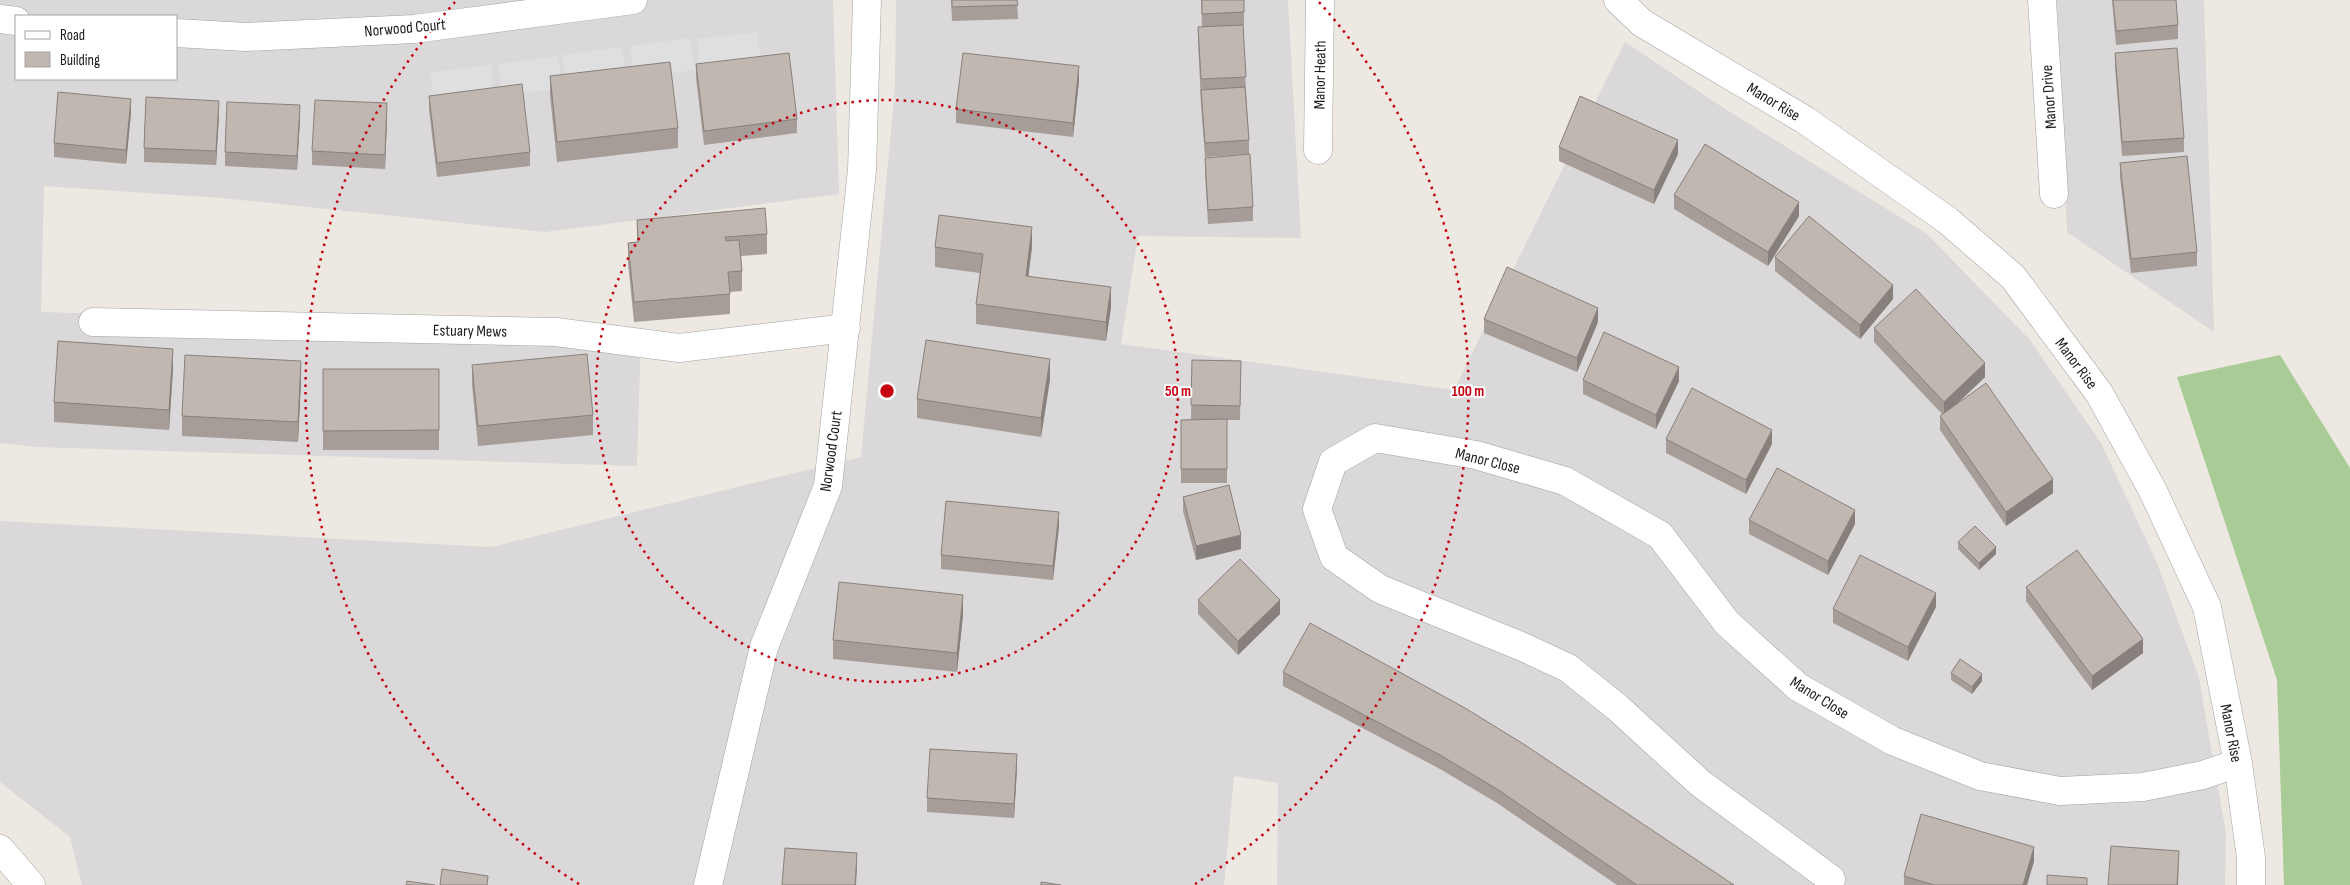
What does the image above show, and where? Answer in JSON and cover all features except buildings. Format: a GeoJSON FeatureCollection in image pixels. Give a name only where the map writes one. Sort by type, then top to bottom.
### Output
{"type":"FeatureCollection","features":[{"type":"Feature","properties":{"kind":"street","name":"Norwood Court"},"geometry":{"type":"LineString","coordinates":[[178,33],[246,37],[414,29],[633,0]]}},
{"type":"Feature","properties":{"kind":"street","name":"Norwood Court"},"geometry":{"type":"LineString","coordinates":[[708,885],[764,647],[828,486],[862,170],[867,0]]}},
{"type":"Feature","properties":{"kind":"street","name":"Manor Heath"},"geometry":{"type":"LineString","coordinates":[[1318,150],[1320,0]]}},
{"type":"Feature","properties":{"kind":"street","name":"Manor Rise"},"geometry":{"type":"LineString","coordinates":[[1618,0],[1642,23],[1805,120],[1947,220],[2013,277],[2099,393],[2152,489],[2207,607],[2238,763],[2251,858],[2251,885]]}},
{"type":"Feature","properties":{"kind":"street","name":"Manor Drive"},"geometry":{"type":"LineString","coordinates":[[2042,0],[2054,194]]}},
{"type":"Feature","properties":{"kind":"street"},"geometry":{"type":"LineString","coordinates":[[0,19],[15,21]]}},
{"type":"Feature","properties":{"kind":"street","name":"Estuary Mews"},"geometry":{"type":"LineString","coordinates":[[93,322],[556,332],[679,348],[846,328]]}},
{"type":"Feature","properties":{"kind":"street","name":"Manor Close"},"geometry":{"type":"LineString","coordinates":[[1831,879],[1700,783],[1618,708],[1568,668],[1523,647],[1380,589],[1334,556],[1317,509],[1333,462],[1375,438],[1476,455],[1565,481],[1660,535],[1727,623],[1798,687],[1893,741],[1980,776],[2060,791],[2125,788],[2143,787],[2203,775],[2238,763]]}},
{"type":"Feature","properties":{"kind":"street"},"geometry":{"type":"LineString","coordinates":[[0,849],[31,885]]}},
{"type":"Feature","properties":{"kind":"shaded area"},"geometry":{"type":"Polygon","coordinates":[[[0,0],[833,0],[839,194],[545,232],[222,198],[44,186],[41,312],[641,331],[637,466],[37,447],[0,443],[0,0]]]}},
{"type":"Feature","properties":{"kind":"shaded area"},"geometry":{"type":"Polygon","coordinates":[[[896,0],[1288,0],[1301,238],[1138,236],[1121,344],[1454,390],[1625,42],[1722,107],[1927,234],[2030,340],[2101,443],[2157,563],[2199,678],[2226,834],[2225,885],[1277,885],[1278,783],[1234,776],[1224,885],[82,885],[70,837],[0,782],[0,521],[491,547],[861,457],[895,87],[896,0]]]}},
{"type":"Feature","properties":{"kind":"shaded area"},"geometry":{"type":"Polygon","coordinates":[[[2057,0],[2204,0],[2214,332],[2067,232],[2057,0]]]}},
{"type":"Feature","properties":{"kind":"shaded area"},"geometry":{"type":"Polygon","coordinates":[[[758,32],[761,64],[701,70],[697,39],[758,32]]]}},
{"type":"Feature","properties":{"kind":"shaded area"},"geometry":{"type":"Polygon","coordinates":[[[690,38],[695,70],[634,78],[630,46],[690,38]]]}},
{"type":"Feature","properties":{"kind":"shaded area"},"geometry":{"type":"Polygon","coordinates":[[[622,47],[626,79],[566,87],[562,55],[622,47]]]}},
{"type":"Feature","properties":{"kind":"shaded area"},"geometry":{"type":"Polygon","coordinates":[[[558,56],[563,88],[502,96],[498,64],[558,56]]]}},
{"type":"Feature","properties":{"kind":"shaded area"},"geometry":{"type":"Polygon","coordinates":[[[491,65],[494,97],[434,104],[430,72],[491,65]]]}},
{"type":"Feature","properties":{"kind":"green space"},"geometry":{"type":"Polygon","coordinates":[[[2280,355],[2350,468],[2350,885],[2284,885],[2277,680],[2177,377],[2280,355]]]}}]}
